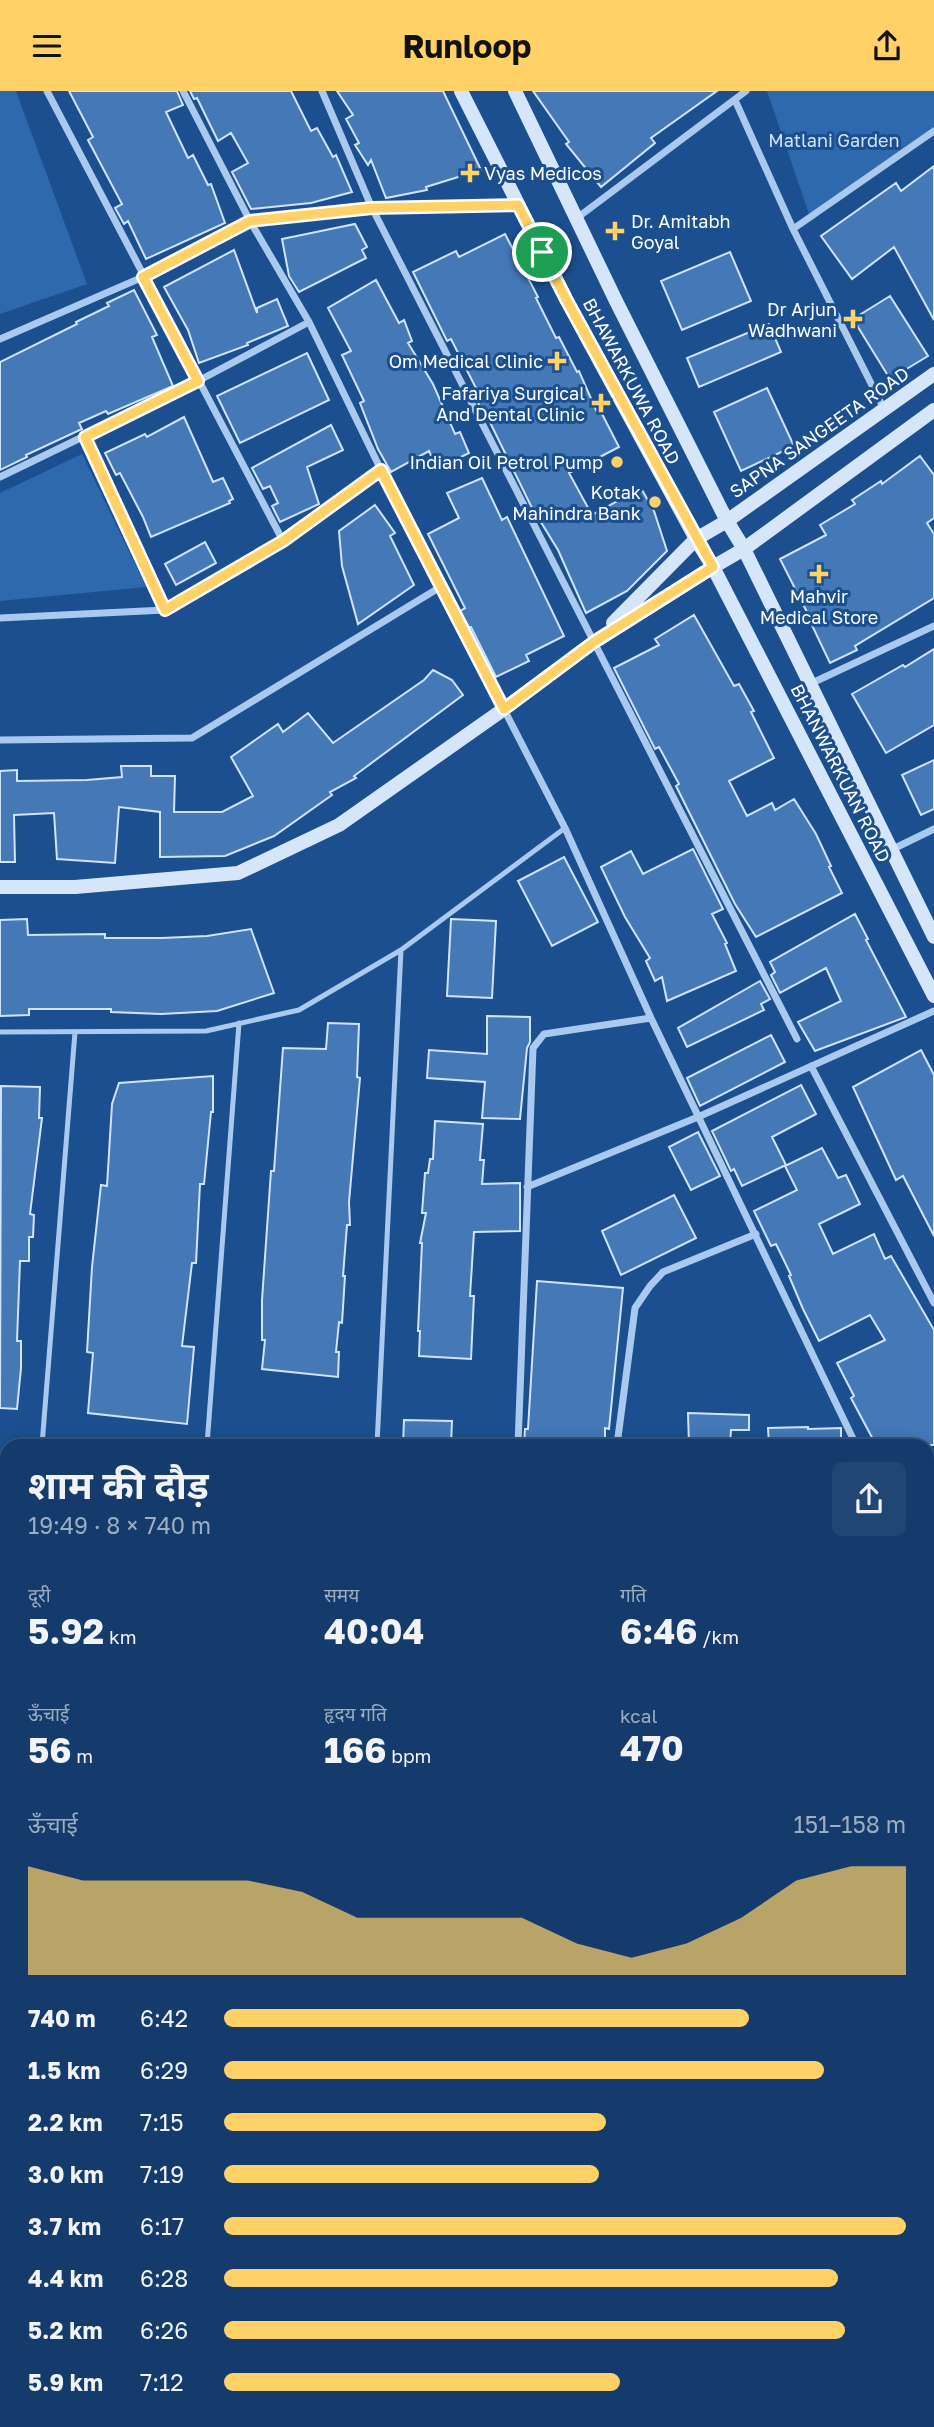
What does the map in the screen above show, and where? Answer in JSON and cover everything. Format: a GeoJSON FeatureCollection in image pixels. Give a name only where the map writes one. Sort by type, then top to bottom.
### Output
{"type":"FeatureCollection","features":[{"type":"Feature","properties":{"kind":"main road","name":"BHAWARKUWA ROAD"},"geometry":{"type":"LineString","coordinates":[[461,91],[566,299],[713,567]]}},
{"type":"Feature","properties":{"kind":"main road","name":"BHAWARKUWA ROAD"},"geometry":{"type":"LineString","coordinates":[[515,91],[615,301],[727,521],[744,549]]}},
{"type":"Feature","properties":{"kind":"main road","name":"SAPNA SANGEETA ROAD"},"geometry":{"type":"LineString","coordinates":[[594,642],[696,539],[727,521],[934,374]]}},
{"type":"Feature","properties":{"kind":"main road"},"geometry":{"type":"LineString","coordinates":[[0,887],[75,887],[238,873],[339,825],[594,642],[744,549],[934,410]]}},
{"type":"Feature","properties":{"kind":"main road","name":"BHANWARKUAN ROAD"},"geometry":{"type":"LineString","coordinates":[[744,549],[812,683],[934,937]]}},
{"type":"Feature","properties":{"kind":"main road","name":"BHANWARKUAN ROAD"},"geometry":{"type":"LineString","coordinates":[[713,567],[934,996]]}},
{"type":"Feature","properties":{"kind":"street"},"geometry":{"type":"LineString","coordinates":[[47,91],[283,541]]}},
{"type":"Feature","properties":{"kind":"street"},"geometry":{"type":"LineString","coordinates":[[183,91],[250,221],[309,322],[381,470],[565,828],[651,1018],[853,1439]]}},
{"type":"Feature","properties":{"kind":"street"},"geometry":{"type":"LineString","coordinates":[[322,91],[372,208],[797,1039]]}},
{"type":"Feature","properties":{"kind":"street"},"geometry":{"type":"LineString","coordinates":[[576,218],[746,91]]}},
{"type":"Feature","properties":{"kind":"street"},"geometry":{"type":"LineString","coordinates":[[735,100],[793,229],[884,409]]}},
{"type":"Feature","properties":{"kind":"street"},"geometry":{"type":"LineString","coordinates":[[793,229],[934,131]]}},
{"type":"Feature","properties":{"kind":"street"},"geometry":{"type":"LineString","coordinates":[[0,339],[143,277],[250,221],[372,208],[518,205]]}},
{"type":"Feature","properties":{"kind":"street"},"geometry":{"type":"LineString","coordinates":[[0,477],[198,381],[309,322]]}},
{"type":"Feature","properties":{"kind":"street"},"geometry":{"type":"LineString","coordinates":[[85,437],[165,610]]}},
{"type":"Feature","properties":{"kind":"street"},"geometry":{"type":"LineString","coordinates":[[0,618],[165,610],[283,541],[381,470]]}},
{"type":"Feature","properties":{"kind":"street"},"geometry":{"type":"LineString","coordinates":[[0,740],[192,738],[442,586]]}},
{"type":"Feature","properties":{"kind":"street"},"geometry":{"type":"LineString","coordinates":[[812,683],[934,626]]}},
{"type":"Feature","properties":{"kind":"street"},"geometry":{"type":"LineString","coordinates":[[890,850],[934,829]]}},
{"type":"Feature","properties":{"kind":"street"},"geometry":{"type":"LineString","coordinates":[[527,1187],[698,1117],[934,1011]]}},
{"type":"Feature","properties":{"kind":"street"},"geometry":{"type":"LineString","coordinates":[[518,1439],[533,1048],[544,1034],[651,1018]]}},
{"type":"Feature","properties":{"kind":"street"},"geometry":{"type":"LineString","coordinates":[[811,1066],[934,1303]]}},
{"type":"Feature","properties":{"kind":"street"},"geometry":{"type":"LineString","coordinates":[[618,1439],[635,1308],[663,1272],[756,1234]]}},
{"type":"Feature","properties":{"kind":"lane"},"geometry":{"type":"LineString","coordinates":[[0,1032],[206,1031],[299,1010],[401,950],[565,828]]}},
{"type":"Feature","properties":{"kind":"lane"},"geometry":{"type":"LineString","coordinates":[[377,1439],[401,950]]}},
{"type":"Feature","properties":{"kind":"lane"},"geometry":{"type":"LineString","coordinates":[[207,1439],[239,1023]]}},
{"type":"Feature","properties":{"kind":"lane"},"geometry":{"type":"LineString","coordinates":[[42,1439],[75,1032]]}},
{"type":"Feature","properties":{"kind":"green space"},"geometry":{"type":"Polygon","coordinates":[[[0,91],[16,91],[87,284],[0,314],[0,91]]]}},
{"type":"Feature","properties":{"kind":"green space","name":"Matlani Garden"},"geometry":{"type":"Polygon","coordinates":[[[767,91],[934,91],[934,131],[809,214],[767,91]]]}},
{"type":"Feature","properties":{"kind":"green space"},"geometry":{"type":"Polygon","coordinates":[[[82,454],[146,587],[0,601],[0,493],[82,454]]]}},
{"type":"Feature","properties":{"kind":"building"},"geometry":{"type":"Polygon","coordinates":[[[69,91],[177,91],[183,105],[166,112],[188,158],[193,155],[208,185],[211,184],[225,223],[146,259],[128,221],[124,224],[115,208],[122,204],[88,140],[93,137],[69,91]]]}},
{"type":"Feature","properties":{"kind":"building"},"geometry":{"type":"Polygon","coordinates":[[[190,91],[291,91],[311,131],[317,128],[333,157],[336,155],[352,192],[311,203],[251,209],[232,172],[248,163],[231,133],[218,141],[197,98],[194,99],[190,91]]]}},
{"type":"Feature","properties":{"kind":"building"},"geometry":{"type":"Polygon","coordinates":[[[337,91],[443,91],[481,170],[426,187],[427,190],[386,198],[371,160],[368,165],[355,145],[359,143],[346,119],[353,115],[337,91]]]}},
{"type":"Feature","properties":{"kind":"building"},"geometry":{"type":"Polygon","coordinates":[[[533,91],[717,91],[651,138],[655,143],[601,187],[566,144],[569,142],[533,91]]]}},
{"type":"Feature","properties":{"kind":"building"},"geometry":{"type":"Polygon","coordinates":[[[934,166],[934,320],[894,247],[852,279],[821,236],[896,183],[901,191],[934,166]]]}},
{"type":"Feature","properties":{"kind":"building"},"geometry":{"type":"Polygon","coordinates":[[[355,224],[367,247],[362,250],[366,258],[299,292],[289,276],[282,239],[355,224]]]}},
{"type":"Feature","properties":{"kind":"building"},"geometry":{"type":"Polygon","coordinates":[[[505,234],[556,338],[559,337],[577,372],[579,371],[596,410],[599,408],[619,447],[569,473],[592,515],[641,488],[654,511],[667,551],[627,591],[586,613],[558,550],[531,506],[482,406],[480,407],[474,394],[478,392],[451,339],[447,341],[413,272],[456,251],[459,257],[505,234]]]}},
{"type":"Feature","properties":{"kind":"building"},"geometry":{"type":"Polygon","coordinates":[[[234,250],[257,313],[257,308],[277,299],[288,326],[247,343],[248,345],[199,363],[188,330],[164,287],[234,250]]]}},
{"type":"Feature","properties":{"kind":"building"},"geometry":{"type":"Polygon","coordinates":[[[730,252],[751,301],[682,330],[661,281],[730,252]]]}},
{"type":"Feature","properties":{"kind":"building"},"geometry":{"type":"Polygon","coordinates":[[[376,280],[399,323],[404,320],[412,341],[408,343],[433,384],[455,434],[460,432],[469,453],[437,469],[429,451],[391,472],[378,449],[360,403],[364,401],[342,355],[351,351],[328,308],[376,280]]]}},
{"type":"Feature","properties":{"kind":"building"},"geometry":{"type":"Polygon","coordinates":[[[134,290],[157,335],[152,337],[173,386],[108,414],[106,411],[79,423],[82,429],[0,470],[0,362],[77,324],[76,322],[109,306],[107,303],[134,290]]]}},
{"type":"Feature","properties":{"kind":"building"},"geometry":{"type":"Polygon","coordinates":[[[890,296],[928,356],[890,379],[853,319],[890,296]]]}},
{"type":"Feature","properties":{"kind":"building"},"geometry":{"type":"Polygon","coordinates":[[[769,324],[781,352],[699,387],[687,358],[769,324]]]}},
{"type":"Feature","properties":{"kind":"building"},"geometry":{"type":"Polygon","coordinates":[[[307,353],[329,400],[240,443],[217,396],[307,353]]]}},
{"type":"Feature","properties":{"kind":"building"},"geometry":{"type":"Polygon","coordinates":[[[767,388],[794,446],[741,471],[714,412],[767,388]]]}},
{"type":"Feature","properties":{"kind":"building"},"geometry":{"type":"Polygon","coordinates":[[[184,417],[213,482],[223,478],[233,499],[230,503],[151,537],[120,473],[116,475],[105,453],[145,434],[147,437],[184,417]]]}},
{"type":"Feature","properties":{"kind":"building"},"geometry":{"type":"Polygon","coordinates":[[[331,425],[343,450],[307,467],[319,504],[280,522],[272,506],[278,503],[270,486],[263,489],[252,468],[331,425]]]}},
{"type":"Feature","properties":{"kind":"building"},"geometry":{"type":"Polygon","coordinates":[[[920,456],[934,475],[934,518],[927,523],[934,534],[934,598],[855,646],[857,650],[830,663],[780,559],[826,535],[820,525],[855,504],[852,500],[881,481],[882,484],[920,456]]]}},
{"type":"Feature","properties":{"kind":"building"},"geometry":{"type":"Polygon","coordinates":[[[482,478],[502,520],[507,517],[564,636],[526,655],[529,661],[496,677],[460,611],[465,608],[428,534],[459,518],[447,493],[482,478]]]}},
{"type":"Feature","properties":{"kind":"building"},"geometry":{"type":"Polygon","coordinates":[[[375,505],[395,533],[390,536],[414,585],[358,624],[342,566],[339,531],[375,505]]]}},
{"type":"Feature","properties":{"kind":"building"},"geometry":{"type":"Polygon","coordinates":[[[205,542],[216,563],[176,585],[165,564],[205,542]]]}},
{"type":"Feature","properties":{"kind":"building"},"geometry":{"type":"Polygon","coordinates":[[[694,615],[734,686],[739,684],[774,758],[729,781],[747,816],[772,803],[775,810],[794,799],[816,834],[842,893],[756,937],[735,904],[676,786],[679,784],[659,747],[655,749],[614,668],[659,645],[655,639],[694,615]]]}},
{"type":"Feature","properties":{"kind":"building"},"geometry":{"type":"Polygon","coordinates":[[[934,649],[934,725],[886,753],[852,694],[934,649]]]}},
{"type":"Feature","properties":{"kind":"building"},"geometry":{"type":"Polygon","coordinates":[[[433,670],[452,680],[463,695],[354,776],[356,778],[330,792],[332,795],[274,836],[225,856],[160,857],[160,812],[119,807],[115,863],[57,859],[54,813],[14,815],[15,862],[0,862],[0,771],[17,770],[17,781],[87,780],[122,777],[121,766],[151,766],[151,776],[175,776],[174,812],[222,812],[253,796],[231,757],[278,724],[283,732],[308,713],[333,743],[424,680],[433,670]]]}},
{"type":"Feature","properties":{"kind":"building"},"geometry":{"type":"Polygon","coordinates":[[[934,760],[934,809],[921,815],[902,775],[934,760]]]}},
{"type":"Feature","properties":{"kind":"building"},"geometry":{"type":"Polygon","coordinates":[[[693,849],[723,909],[712,914],[727,943],[725,944],[736,971],[667,1001],[662,977],[655,981],[646,961],[650,958],[625,917],[601,867],[631,851],[643,874],[693,849]]]}},
{"type":"Feature","properties":{"kind":"building"},"geometry":{"type":"Polygon","coordinates":[[[564,857],[598,922],[552,946],[518,881],[564,857]]]}},
{"type":"Feature","properties":{"kind":"building"},"geometry":{"type":"Polygon","coordinates":[[[855,914],[906,1017],[815,1051],[798,1022],[841,1001],[826,968],[780,993],[771,975],[775,972],[770,962],[855,914]]]}},
{"type":"Feature","properties":{"kind":"building"},"geometry":{"type":"Polygon","coordinates":[[[27,919],[28,935],[105,934],[105,938],[162,938],[207,936],[251,929],[274,993],[217,1011],[161,1014],[111,1012],[111,1009],[29,1009],[29,1015],[0,1016],[0,920],[27,919]]]}},
{"type":"Feature","properties":{"kind":"building"},"geometry":{"type":"Polygon","coordinates":[[[451,919],[496,921],[492,998],[447,996],[451,919]]]}},
{"type":"Feature","properties":{"kind":"building"},"geometry":{"type":"Polygon","coordinates":[[[760,981],[770,999],[761,1004],[764,1010],[687,1047],[678,1028],[760,981]]]}},
{"type":"Feature","properties":{"kind":"building"},"geometry":{"type":"Polygon","coordinates":[[[487,1016],[530,1017],[530,1042],[527,1048],[520,1119],[482,1118],[485,1082],[427,1078],[429,1050],[487,1054],[487,1016]]]}},
{"type":"Feature","properties":{"kind":"building"},"geometry":{"type":"Polygon","coordinates":[[[328,1023],[359,1024],[357,1077],[360,1078],[349,1202],[350,1225],[347,1225],[343,1276],[342,1323],[339,1322],[336,1352],[339,1352],[338,1377],[262,1369],[265,1340],[262,1340],[262,1300],[283,1048],[326,1049],[328,1023]]]}},
{"type":"Feature","properties":{"kind":"building"},"geometry":{"type":"Polygon","coordinates":[[[771,1035],[785,1062],[700,1106],[687,1078],[771,1035]]]}},
{"type":"Feature","properties":{"kind":"building"},"geometry":{"type":"Polygon","coordinates":[[[921,1050],[934,1075],[934,1236],[903,1176],[896,1180],[853,1087],[921,1050]]]}},
{"type":"Feature","properties":{"kind":"building"},"geometry":{"type":"Polygon","coordinates":[[[213,1076],[213,1112],[204,1184],[200,1184],[196,1263],[192,1263],[182,1346],[194,1347],[187,1424],[88,1413],[93,1353],[87,1352],[92,1267],[101,1185],[107,1186],[112,1104],[119,1083],[213,1076]]]}},
{"type":"Feature","properties":{"kind":"building"},"geometry":{"type":"Polygon","coordinates":[[[801,1085],[816,1114],[772,1137],[786,1165],[742,1186],[734,1169],[731,1171],[712,1131],[801,1085]]]}},
{"type":"Feature","properties":{"kind":"building"},"geometry":{"type":"Polygon","coordinates":[[[1,1086],[40,1087],[39,1118],[42,1118],[30,1214],[34,1215],[33,1237],[29,1237],[29,1261],[20,1261],[17,1341],[21,1341],[21,1368],[17,1409],[0,1408],[1,1086]]]}},
{"type":"Feature","properties":{"kind":"building"},"geometry":{"type":"Polygon","coordinates":[[[435,1121],[483,1124],[480,1160],[484,1160],[482,1184],[520,1183],[520,1231],[474,1232],[470,1296],[474,1296],[471,1359],[419,1356],[420,1243],[426,1213],[422,1213],[425,1173],[428,1173],[430,1159],[433,1159],[435,1121]]]}},
{"type":"Feature","properties":{"kind":"building"},"geometry":{"type":"Polygon","coordinates":[[[698,1132],[720,1176],[691,1190],[669,1147],[698,1132]]]}},
{"type":"Feature","properties":{"kind":"building"},"geometry":{"type":"Polygon","coordinates":[[[822,1148],[838,1178],[846,1175],[860,1204],[819,1224],[833,1254],[874,1234],[885,1259],[891,1256],[934,1330],[934,1439],[873,1439],[851,1398],[854,1396],[837,1363],[885,1340],[870,1315],[819,1341],[776,1244],[771,1246],[754,1211],[797,1190],[785,1166],[822,1148]]]}},
{"type":"Feature","properties":{"kind":"building"},"geometry":{"type":"Polygon","coordinates":[[[674,1195],[696,1238],[621,1275],[602,1231],[674,1195]]]}},
{"type":"Feature","properties":{"kind":"building"},"geometry":{"type":"Polygon","coordinates":[[[537,1281],[623,1288],[609,1429],[605,1428],[605,1439],[524,1439],[525,1429],[528,1429],[537,1281]]]}},
{"type":"Feature","properties":{"kind":"building"},"geometry":{"type":"Polygon","coordinates":[[[688,1413],[749,1415],[749,1430],[731,1430],[730,1439],[689,1439],[688,1413]]]}},
{"type":"Feature","properties":{"kind":"building"},"geometry":{"type":"Polygon","coordinates":[[[404,1420],[452,1421],[451,1439],[403,1439],[404,1420]]]}},
{"type":"Feature","properties":{"kind":"building"},"geometry":{"type":"Polygon","coordinates":[[[768,1428],[841,1428],[841,1439],[769,1439],[768,1428]]]}},
{"type":"Feature","properties":{"kind":"place","name":"Vyas Medicos"},"geometry":{"type":"Point","coordinates":[470,173]}},
{"type":"Feature","properties":{"kind":"place","name":"Dr. Amitabh Goyal"},"geometry":{"type":"Point","coordinates":[615,231]}},
{"type":"Feature","properties":{"kind":"place","name":"Dr Arjun Wadhwani"},"geometry":{"type":"Point","coordinates":[853,319]}},
{"type":"Feature","properties":{"kind":"place","name":"Om Medical Clinic"},"geometry":{"type":"Point","coordinates":[557,361]}},
{"type":"Feature","properties":{"kind":"place","name":"Fafariya Surgical And Dental Clinic"},"geometry":{"type":"Point","coordinates":[601,403]}},
{"type":"Feature","properties":{"kind":"place","name":"Indian Oil Petrol Pump"},"geometry":{"type":"Point","coordinates":[617,462]}},
{"type":"Feature","properties":{"kind":"place","name":"Kotak Mahindra Bank"},"geometry":{"type":"Point","coordinates":[655,502]}},
{"type":"Feature","properties":{"kind":"place","name":"Mahvir Medical Store"},"geometry":{"type":"Point","coordinates":[819,574]}},
{"type":"Feature","properties":{"kind":"route"},"geometry":{"type":"LineString","coordinates":[[518,205],[542,252],[713,567],[594,642],[504,709],[381,470],[283,541],[165,610],[85,437],[198,381],[143,277],[250,221],[372,208],[518,205]]}}]}
